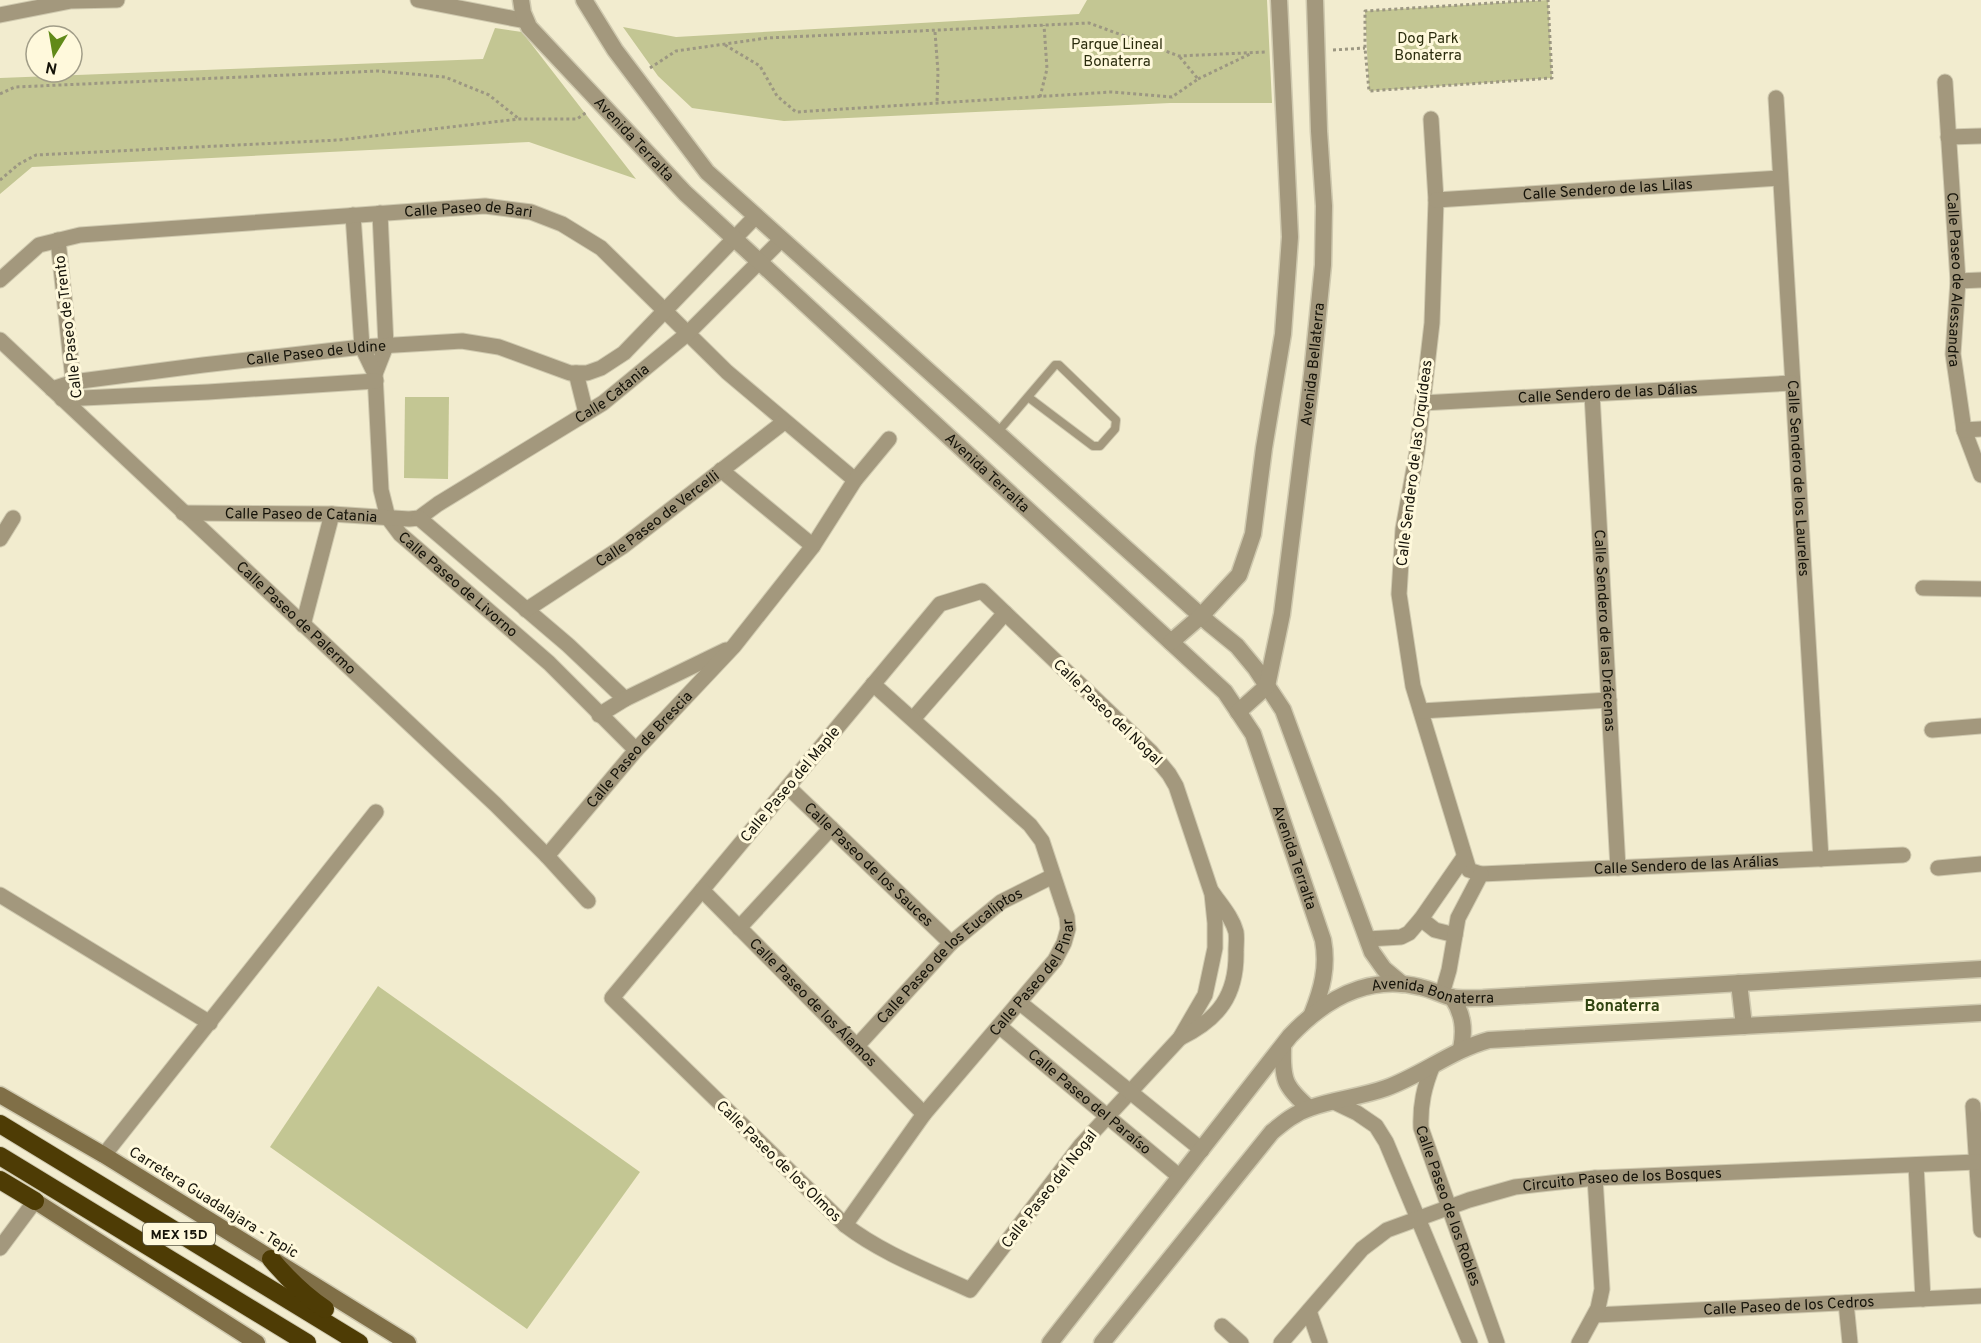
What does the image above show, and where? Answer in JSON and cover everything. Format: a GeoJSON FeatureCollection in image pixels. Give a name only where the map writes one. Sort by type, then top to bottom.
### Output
{"type":"FeatureCollection","features":[{"type":"Feature","properties":{"kind":"highway","name":"MEX 15D"},"geometry":{"type":"LineString","coordinates":[[0,1124],[359,1343]]}},
{"type":"Feature","properties":{"kind":"highway"},"geometry":{"type":"LineString","coordinates":[[0,1156],[307,1343]]}},
{"type":"Feature","properties":{"kind":"highway"},"geometry":{"type":"LineString","coordinates":[[0,1180],[35,1201]]}},
{"type":"Feature","properties":{"kind":"highway"},"geometry":{"type":"LineString","coordinates":[[271,1259],[306,1297],[373,1343]]}},
{"type":"Feature","properties":{"kind":"main road","name":"Carretera Guadalajara - Tepic"},"geometry":{"type":"LineString","coordinates":[[0,1095],[104,1155],[408,1343]]}},
{"type":"Feature","properties":{"kind":"main road"},"geometry":{"type":"LineString","coordinates":[[35,1201],[257,1343]]}},
{"type":"Feature","properties":{"kind":"street"},"geometry":{"type":"LineString","coordinates":[[0,2],[7,13],[71,1],[117,0]]}},
{"type":"Feature","properties":{"kind":"street"},"geometry":{"type":"LineString","coordinates":[[418,0],[458,3],[526,21]]}},
{"type":"Feature","properties":{"kind":"street","name":"Avenida Terralta"},"geometry":{"type":"LineString","coordinates":[[520,0],[529,27],[685,193],[1225,692],[1252,734],[1323,940],[1326,957],[1324,975],[1312,1014]]}},
{"type":"Feature","properties":{"kind":"street"},"geometry":{"type":"LineString","coordinates":[[584,0],[615,50],[707,172],[1237,646],[1283,710],[1372,952],[1384,969],[1402,984]]}},
{"type":"Feature","properties":{"kind":"street"},"geometry":{"type":"LineString","coordinates":[[1171,642],[1201,616],[1239,575],[1253,534],[1264,448],[1283,334],[1290,237],[1279,0]]}},
{"type":"Feature","properties":{"kind":"street","name":"Avenida Bellaterra"},"geometry":{"type":"LineString","coordinates":[[1267,687],[1282,614],[1323,265],[1324,206],[1315,0]]}},
{"type":"Feature","properties":{"kind":"street","name":"Calle Paseo de Alessandra"},"geometry":{"type":"LineString","coordinates":[[1945,82],[1958,281],[1953,354],[1964,430],[1981,475]]}},
{"type":"Feature","properties":{"kind":"street","name":"Calle Sendero de los Laureles"},"geometry":{"type":"LineString","coordinates":[[1776,98],[1821,859]]}},
{"type":"Feature","properties":{"kind":"street","name":"Calle Sendero de las Orquídeas"},"geometry":{"type":"LineString","coordinates":[[1431,119],[1436,200],[1432,323],[1417,453],[1404,529],[1399,594],[1413,686],[1472,867]]}},
{"type":"Feature","properties":{"kind":"street"},"geometry":{"type":"LineString","coordinates":[[1948,137],[1981,136]]}},
{"type":"Feature","properties":{"kind":"street","name":"Calle Sendero de las Lilas"},"geometry":{"type":"LineString","coordinates":[[1436,200],[1780,178]]}},
{"type":"Feature","properties":{"kind":"street","name":"Calle Paseo de Bari"},"geometry":{"type":"LineString","coordinates":[[0,280],[39,245],[80,235],[485,206],[531,212],[562,225],[601,248],[727,372],[855,480]]}},
{"type":"Feature","properties":{"kind":"street","name":"Calle Paseo de Livorno"},"geometry":{"type":"LineString","coordinates":[[380,213],[386,346],[376,377],[381,490],[388,518],[400,534],[549,663],[636,750]]}},
{"type":"Feature","properties":{"kind":"street","name":"Calle Paseo de Livorno"},"geometry":{"type":"LineString","coordinates":[[353,215],[362,347],[376,377]]}},
{"type":"Feature","properties":{"kind":"street","name":"Calle Paseo de Udine"},"geometry":{"type":"LineString","coordinates":[[65,392],[362,347],[462,341],[499,347],[570,373],[587,373],[602,368],[624,353],[756,216]]}},
{"type":"Feature","properties":{"kind":"street","name":"Calle Paseo de Trento"},"geometry":{"type":"LineString","coordinates":[[58,240],[65,392]]}},
{"type":"Feature","properties":{"kind":"street","name":"Calle Catania"},"geometry":{"type":"LineString","coordinates":[[419,518],[603,403],[687,334],[782,240]]}},
{"type":"Feature","properties":{"kind":"street"},"geometry":{"type":"LineString","coordinates":[[1958,281],[1981,280]]}},
{"type":"Feature","properties":{"kind":"street","name":"Calle Paseo de Palermo"},"geometry":{"type":"LineString","coordinates":[[0,340],[65,392],[80,413],[183,513],[495,804],[588,901]]}},
{"type":"Feature","properties":{"kind":"street"},"geometry":{"type":"LineString","coordinates":[[576,373],[586,413]]}},
{"type":"Feature","properties":{"kind":"street","name":"Calle Paseo de Udine"},"geometry":{"type":"LineString","coordinates":[[65,392],[208,392],[376,377]]}},
{"type":"Feature","properties":{"kind":"street","name":"Calle Sendero de las Dálias"},"geometry":{"type":"LineString","coordinates":[[1422,403],[1792,383]]}},
{"type":"Feature","properties":{"kind":"street","name":"Calle Sendero de las Drácenas"},"geometry":{"type":"LineString","coordinates":[[1592,394],[1618,868]]}},
{"type":"Feature","properties":{"kind":"street","name":"Calle Paseo de Vercelli"},"geometry":{"type":"LineString","coordinates":[[526,610],[622,547],[784,422]]}},
{"type":"Feature","properties":{"kind":"street"},"geometry":{"type":"LineString","coordinates":[[1964,430],[1981,429]]}},
{"type":"Feature","properties":{"kind":"street","name":"Calle Paseo de Brescia"},"geometry":{"type":"LineString","coordinates":[[547,856],[636,750],[734,646],[813,546],[855,480],[889,438]]}},
{"type":"Feature","properties":{"kind":"street"},"geometry":{"type":"LineString","coordinates":[[721,470],[813,546]]}},
{"type":"Feature","properties":{"kind":"street","name":"Calle Paseo de Catania"},"geometry":{"type":"LineString","coordinates":[[183,513],[332,514],[419,518]]}},
{"type":"Feature","properties":{"kind":"street"},"geometry":{"type":"LineString","coordinates":[[303,625],[332,514]]}},
{"type":"Feature","properties":{"kind":"street"},"geometry":{"type":"LineString","coordinates":[[0,539],[13,518]]}},
{"type":"Feature","properties":{"kind":"street","name":"Calle Paseo de Livorno"},"geometry":{"type":"LineString","coordinates":[[419,518],[568,645],[625,699]]}},
{"type":"Feature","properties":{"kind":"street"},"geometry":{"type":"LineString","coordinates":[[1923,588],[1981,589]]}},
{"type":"Feature","properties":{"kind":"street","name":"Calle Paseo del Nogal"},"geometry":{"type":"LineString","coordinates":[[970,1290],[1081,1145],[1180,1038],[1205,995],[1215,948],[1215,923],[1210,890],[1176,786],[1169,774],[1146,747],[982,591]]}},
{"type":"Feature","properties":{"kind":"street","name":"Calle Paseo del Maple"},"geometry":{"type":"LineString","coordinates":[[612,998],[940,604],[982,591]]}},
{"type":"Feature","properties":{"kind":"street"},"geometry":{"type":"LineString","coordinates":[[913,719],[1005,613]]}},
{"type":"Feature","properties":{"kind":"street","name":"Calle Paseo de Brescia"},"geometry":{"type":"LineString","coordinates":[[600,715],[625,699],[734,646]]}},
{"type":"Feature","properties":{"kind":"street","name":"Calle Paseo del Pinar"},"geometry":{"type":"LineString","coordinates":[[845,1225],[924,1114],[1055,960],[1068,929],[1065,911],[1042,841],[1030,825],[873,684]]}},
{"type":"Feature","properties":{"kind":"street"},"geometry":{"type":"LineString","coordinates":[[1238,712],[1267,687]]}},
{"type":"Feature","properties":{"kind":"street"},"geometry":{"type":"LineString","coordinates":[[1421,711],[1609,700]]}},
{"type":"Feature","properties":{"kind":"street"},"geometry":{"type":"LineString","coordinates":[[1932,730],[1981,726]]}},
{"type":"Feature","properties":{"kind":"street","name":"Calle Paseo de los Sauces"},"geometry":{"type":"LineString","coordinates":[[788,787],[951,943]]}},
{"type":"Feature","properties":{"kind":"street"},"geometry":{"type":"LineString","coordinates":[[104,1155],[376,812]]}},
{"type":"Feature","properties":{"kind":"street"},"geometry":{"type":"LineString","coordinates":[[739,928],[831,828]]}},
{"type":"Feature","properties":{"kind":"street","name":"Calle Sendero de las Arálias"},"geometry":{"type":"LineString","coordinates":[[1472,867],[1618,868],[1903,855]]}},
{"type":"Feature","properties":{"kind":"street"},"geometry":{"type":"LineString","coordinates":[[1938,868],[1981,864]]}},
{"type":"Feature","properties":{"kind":"street"},"geometry":{"type":"LineString","coordinates":[[1368,939],[1401,937],[1409,933],[1472,867]]}},
{"type":"Feature","properties":{"kind":"street"},"geometry":{"type":"LineString","coordinates":[[1461,1049],[1464,1036],[1461,1011],[1447,996],[1458,918],[1472,867]]}},
{"type":"Feature","properties":{"kind":"street","name":"Calle Paseo de los Eucaliptos"},"geometry":{"type":"LineString","coordinates":[[857,1046],[951,943],[1001,902],[1053,876]]}},
{"type":"Feature","properties":{"kind":"street","name":"Calle Paseo de los Álamos"},"geometry":{"type":"LineString","coordinates":[[702,890],[924,1114]]}},
{"type":"Feature","properties":{"kind":"street","name":"Calle Paseo del Nogal"},"geometry":{"type":"LineString","coordinates":[[1180,1038],[1200,1028],[1216,1014],[1230,992],[1237,963],[1236,933],[1229,915],[1210,890]]}},
{"type":"Feature","properties":{"kind":"street"},"geometry":{"type":"LineString","coordinates":[[0,895],[210,1023]]}},
{"type":"Feature","properties":{"kind":"street"},"geometry":{"type":"LineString","coordinates":[[1421,919],[1440,933],[1455,935]]}},
{"type":"Feature","properties":{"kind":"street","name":"Avenida Bonaterra"},"geometry":{"type":"LineString","coordinates":[[1050,1343],[1283,1048],[1290,1036],[1323,1006],[1359,988],[1402,984],[1420,986],[1447,996],[1483,998],[1981,969]]}},
{"type":"Feature","properties":{"kind":"street"},"geometry":{"type":"LineString","coordinates":[[1739,983],[1744,1026]]}},
{"type":"Feature","properties":{"kind":"street","name":"Calle Paseo de los Olmos"},"geometry":{"type":"LineString","coordinates":[[612,998],[845,1225],[865,1240],[893,1255],[970,1290]]}},
{"type":"Feature","properties":{"kind":"street"},"geometry":{"type":"LineString","coordinates":[[1020,1002],[1202,1150]]}},
{"type":"Feature","properties":{"kind":"street"},"geometry":{"type":"LineString","coordinates":[[1102,1343],[1272,1132],[1289,1118],[1309,1108],[1385,1088],[1461,1049],[1489,1040],[1981,1013]]}},
{"type":"Feature","properties":{"kind":"street","name":"Calle Paseo del Paraíso"},"geometry":{"type":"LineString","coordinates":[[999,1026],[1180,1177]]}},
{"type":"Feature","properties":{"kind":"street"},"geometry":{"type":"LineString","coordinates":[[1283,1048],[1282,1072],[1291,1093],[1309,1108]]}},
{"type":"Feature","properties":{"kind":"street","name":"Calle Paseo de los Robles"},"geometry":{"type":"LineString","coordinates":[[1433,1065],[1423,1090],[1420,1110],[1421,1128],[1497,1343]]}},
{"type":"Feature","properties":{"kind":"street","name":"Calle Paseo de los Robles"},"geometry":{"type":"LineString","coordinates":[[1334,1102],[1358,1113],[1376,1126],[1386,1142],[1470,1343]]}},
{"type":"Feature","properties":{"kind":"street"},"geometry":{"type":"LineString","coordinates":[[1973,1106],[1981,1230]]}},
{"type":"Feature","properties":{"kind":"street","name":"Circuito Paseo de los Bosques"},"geometry":{"type":"LineString","coordinates":[[1281,1343],[1362,1249],[1387,1230],[1515,1187],[1595,1178],[1977,1162]]}},
{"type":"Feature","properties":{"kind":"street"},"geometry":{"type":"LineString","coordinates":[[1916,1165],[1923,1299]]}},
{"type":"Feature","properties":{"kind":"street"},"geometry":{"type":"LineString","coordinates":[[1579,1343],[1595,1315],[1602,1289],[1595,1178]]}},
{"type":"Feature","properties":{"kind":"street"},"geometry":{"type":"LineString","coordinates":[[0,1248],[35,1201]]}},
{"type":"Feature","properties":{"kind":"street","name":"Calle Paseo de los Cedros"},"geometry":{"type":"LineString","coordinates":[[1595,1315],[1981,1296]]}},
{"type":"Feature","properties":{"kind":"street"},"geometry":{"type":"LineString","coordinates":[[1846,1303],[1850,1343]]}},
{"type":"Feature","properties":{"kind":"street"},"geometry":{"type":"LineString","coordinates":[[1309,1311],[1320,1343]]}},
{"type":"Feature","properties":{"kind":"street"},"geometry":{"type":"LineString","coordinates":[[1222,1326],[1241,1343]]}},
{"type":"Feature","properties":{"kind":"lane"},"geometry":{"type":"LineString","coordinates":[[997,433],[1028,397],[1055,366],[1059,365],[1116,420],[1116,426],[1100,446],[1093,446],[1028,397]]}},
{"type":"Feature","properties":{"kind":"path"},"geometry":{"type":"LineString","coordinates":[[1541,0],[1365,11],[1365,48],[1370,91],[1552,78],[1548,0]]}},
{"type":"Feature","properties":{"kind":"path"},"geometry":{"type":"LineString","coordinates":[[635,77],[676,51],[767,38],[1089,23],[1179,56],[1281,52]]}},
{"type":"Feature","properties":{"kind":"path"},"geometry":{"type":"LineString","coordinates":[[1040,97],[1047,69],[1044,25]]}},
{"type":"Feature","properties":{"kind":"path"},"geometry":{"type":"LineString","coordinates":[[935,31],[938,72],[937,102]]}},
{"type":"Feature","properties":{"kind":"path"},"geometry":{"type":"LineString","coordinates":[[723,45],[760,66],[777,96],[796,112],[1111,92],[1172,97],[1198,79],[1253,53]]}},
{"type":"Feature","properties":{"kind":"path"},"geometry":{"type":"LineString","coordinates":[[1316,50],[1365,48]]}},
{"type":"Feature","properties":{"kind":"path"},"geometry":{"type":"LineString","coordinates":[[1179,56],[1198,79]]}},
{"type":"Feature","properties":{"kind":"path"},"geometry":{"type":"LineString","coordinates":[[0,94],[15,87],[378,71],[445,77],[489,95],[519,119]]}},
{"type":"Feature","properties":{"kind":"path"},"geometry":{"type":"LineString","coordinates":[[0,180],[19,164],[36,155],[339,140],[519,119],[577,118],[601,104]]}},
{"type":"Feature","properties":{"kind":"green space","name":"Parque Lineal Bonaterra"},"geometry":{"type":"Polygon","coordinates":[[[1087,0],[1267,0],[1272,103],[1170,103],[784,121],[692,108],[658,76],[623,27],[676,37],[1079,14],[1087,0]]]}},
{"type":"Feature","properties":{"kind":"green space","name":"Dog Park Bonaterra"},"geometry":{"type":"Polygon","coordinates":[[[1548,0],[1552,78],[1369,91],[1365,11],[1548,0]]]}},
{"type":"Feature","properties":{"kind":"green space"},"geometry":{"type":"Polygon","coordinates":[[[495,28],[522,32],[636,179],[529,142],[32,167],[0,194],[0,78],[24,77],[24,84],[84,84],[84,75],[483,59],[495,28]]]}},
{"type":"Feature","properties":{"kind":"green space"},"geometry":{"type":"Polygon","coordinates":[[[405,397],[449,397],[448,479],[404,478],[405,397]]]}},
{"type":"Feature","properties":{"kind":"green space"},"geometry":{"type":"Polygon","coordinates":[[[378,986],[640,1172],[527,1329],[270,1147],[378,986]]]}},
{"type":"Feature","properties":{"kind":"district","name":"Bonaterra"},"geometry":{"type":"Point","coordinates":[1622,1005]}}]}
